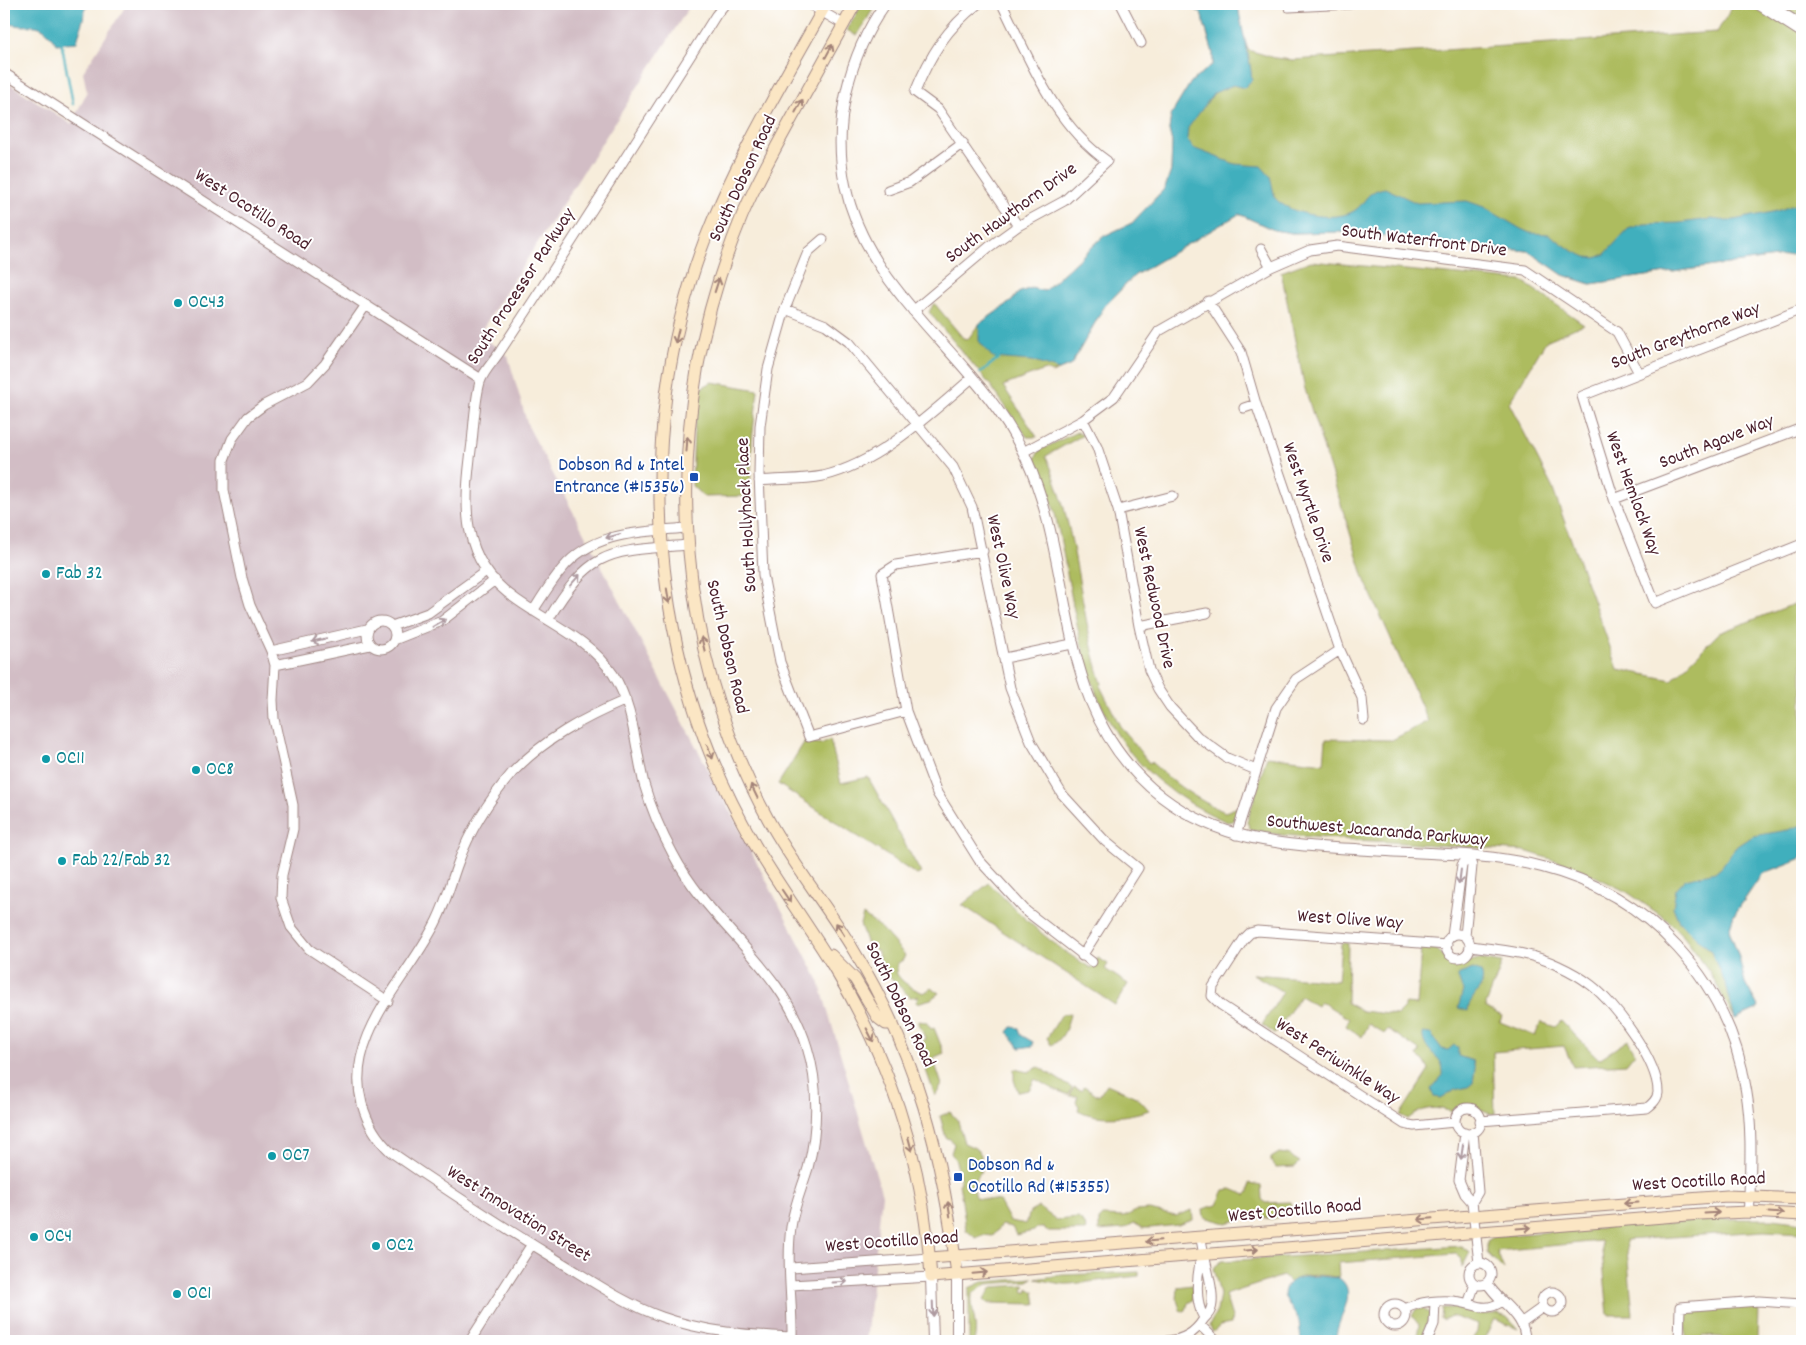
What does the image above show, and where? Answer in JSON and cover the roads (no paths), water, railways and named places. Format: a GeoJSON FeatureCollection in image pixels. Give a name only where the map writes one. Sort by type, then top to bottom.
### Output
{"type":"FeatureCollection","features":[{"type":"Feature","properties":{"kind":"main road","name":"South Dobson Road"},"geometry":{"type":"LineString","coordinates":[[855,4],[747,205],[712,300],[698,360],[689,423],[688,545],[697,615],[707,660],[715,692],[741,764],[768,819],[854,951],[893,1024],[919,1088],[937,1150],[948,1206],[957,1275]]}},
{"type":"Feature","properties":{"kind":"main road","name":"South Dobson Road"},"geometry":{"type":"LineString","coordinates":[[824,7],[728,186],[694,273],[678,334],[667,391],[661,453],[662,547],[666,584],[679,657],[709,749],[722,782],[752,840],[783,892],[818,941],[851,997],[876,1048],[897,1103],[916,1166],[930,1258],[931,1277]]}},
{"type":"Feature","properties":{"kind":"main road"},"geometry":{"type":"LineString","coordinates":[[818,941],[855,979],[878,1018],[886,1024],[893,1024]]}},
{"type":"Feature","properties":{"kind":"main road","name":"West Ocotillo Road"},"geometry":{"type":"LineString","coordinates":[[930,1258],[1749,1195],[1802,1200]]}},
{"type":"Feature","properties":{"kind":"main road","name":"West Ocotillo Road"},"geometry":{"type":"LineString","coordinates":[[931,1277],[1475,1232],[1749,1212],[1802,1215]]}},
{"type":"Feature","properties":{"kind":"street","name":"South Processor Parkway"},"geometry":{"type":"LineString","coordinates":[[725,4],[716,15],[629,154],[481,379],[465,492],[469,535],[486,571],[508,594],[587,645],[601,658],[622,689],[645,786],[653,812],[674,858],[702,900],[772,978],[792,1009],[807,1045],[814,1072],[816,1100],[808,1165],[791,1230],[792,1339]]}},
{"type":"Feature","properties":{"kind":"street"},"geometry":{"type":"LineString","coordinates":[[809,4],[824,7],[843,24]]}},
{"type":"Feature","properties":{"kind":"street","name":"Southwest Jacaranda Parkway"},"geometry":{"type":"LineString","coordinates":[[885,4],[865,37],[849,80],[843,118],[842,166],[848,199],[865,243],[878,267],[999,411],[1023,452],[1047,514],[1072,644],[1081,678],[1094,711],[1114,746],[1151,787],[1184,812],[1236,835],[1265,842],[1297,846],[1510,860],[1542,867],[1596,886],[1644,916],[1688,958],[1722,1011],[1742,1068],[1750,1124],[1749,1212]]}},
{"type":"Feature","properties":{"kind":"street"},"geometry":{"type":"LineString","coordinates":[[978,4],[960,18],[930,57],[915,92],[938,109],[1018,226]]}},
{"type":"Feature","properties":{"kind":"street","name":"South Hawthorn Drive"},"geometry":{"type":"LineString","coordinates":[[913,310],[989,247],[1018,226],[1064,201],[1107,162],[1090,149],[1058,113],[1002,4]]}},
{"type":"Feature","properties":{"kind":"street"},"geometry":{"type":"LineString","coordinates":[[1121,4],[1141,43]]}},
{"type":"Feature","properties":{"kind":"street"},"geometry":{"type":"LineString","coordinates":[[1289,5],[1350,4]]}},
{"type":"Feature","properties":{"kind":"street"},"geometry":{"type":"LineString","coordinates":[[1757,4],[1802,33]]}},
{"type":"Feature","properties":{"kind":"street"},"geometry":{"type":"LineString","coordinates":[[1768,4],[1802,25]]}},
{"type":"Feature","properties":{"kind":"street","name":"West Ocotillo Road"},"geometry":{"type":"LineString","coordinates":[[4,72],[481,379]]}},
{"type":"Feature","properties":{"kind":"street"},"geometry":{"type":"LineString","coordinates":[[888,190],[910,182],[963,143]]}},
{"type":"Feature","properties":{"kind":"street","name":"South Hollyhock Place"},"geometry":{"type":"LineString","coordinates":[[822,239],[808,252],[785,308],[768,369],[760,426],[759,481],[763,575],[780,662],[809,737],[906,711]]}},
{"type":"Feature","properties":{"kind":"street","name":"South Waterfront Drive"},"geometry":{"type":"LineString","coordinates":[[1023,452],[1083,420],[1114,397],[1159,331],[1270,266],[1310,250],[1337,246],[1525,270],[1617,332],[1639,373]]}},
{"type":"Feature","properties":{"kind":"street"},"geometry":{"type":"LineString","coordinates":[[1261,249],[1270,266]]}},
{"type":"Feature","properties":{"kind":"street","name":"West Myrtle Drive"},"geometry":{"type":"LineString","coordinates":[[1208,301],[1241,352],[1256,404],[1340,650],[1362,698],[1364,720]]}},
{"type":"Feature","properties":{"kind":"street"},"geometry":{"type":"LineString","coordinates":[[366,305],[325,364],[308,382],[264,405],[248,417],[228,447],[224,468],[224,490],[242,578],[250,605],[275,664],[274,719],[293,805],[293,829],[280,885],[284,914],[299,939],[309,949],[388,1000]]}},
{"type":"Feature","properties":{"kind":"street","name":"West Olive Way"},"geometry":{"type":"LineString","coordinates":[[785,308],[826,325],[849,342],[953,467],[972,507],[983,551],[1010,688],[1031,742],[1062,794],[1105,842],[1138,868],[1082,956]]}},
{"type":"Feature","properties":{"kind":"street","name":"South Greythorne Way"},"geometry":{"type":"LineString","coordinates":[[1582,396],[1802,309]]}},
{"type":"Feature","properties":{"kind":"street"},"geometry":{"type":"LineString","coordinates":[[759,481],[824,476],[866,459],[919,424],[972,378]]}},
{"type":"Feature","properties":{"kind":"street","name":"West Hemlock Way"},"geometry":{"type":"LineString","coordinates":[[1582,396],[1614,499],[1655,602],[1802,544]]}},
{"type":"Feature","properties":{"kind":"street"},"geometry":{"type":"LineString","coordinates":[[1244,408],[1256,404]]}},
{"type":"Feature","properties":{"kind":"street","name":"West Redwood Drive"},"geometry":{"type":"LineString","coordinates":[[1083,420],[1097,447],[1118,510],[1139,626],[1149,670],[1158,689],[1170,707],[1198,738],[1227,758],[1256,770]]}},
{"type":"Feature","properties":{"kind":"street","name":"South Agave Way"},"geometry":{"type":"LineString","coordinates":[[1614,499],[1802,428]]}},
{"type":"Feature","properties":{"kind":"street"},"geometry":{"type":"LineString","coordinates":[[1118,510],[1173,496]]}},
{"type":"Feature","properties":{"kind":"street"},"geometry":{"type":"LineString","coordinates":[[533,611],[562,568],[582,550],[614,536],[687,528]]}},
{"type":"Feature","properties":{"kind":"street"},"geometry":{"type":"LineString","coordinates":[[548,620],[570,585],[592,564],[626,550],[688,545]]}},
{"type":"Feature","properties":{"kind":"street"},"geometry":{"type":"LineString","coordinates":[[983,551],[896,565],[882,574],[906,711],[937,793],[979,860],[1026,911],[1092,962]]}},
{"type":"Feature","properties":{"kind":"street"},"geometry":{"type":"LineString","coordinates":[[392,626],[428,614],[486,571]]}},
{"type":"Feature","properties":{"kind":"street"},"geometry":{"type":"LineString","coordinates":[[275,664],[370,645],[383,649],[394,640],[442,621],[494,580]]}},
{"type":"Feature","properties":{"kind":"street"},"geometry":{"type":"LineString","coordinates":[[1139,626],[1207,612]]}},
{"type":"Feature","properties":{"kind":"street"},"geometry":{"type":"LineString","coordinates":[[271,651],[367,629],[378,620],[386,621],[392,626],[395,633],[394,640]]}},
{"type":"Feature","properties":{"kind":"street"},"geometry":{"type":"LineString","coordinates":[[367,629],[366,638],[370,645]]}},
{"type":"Feature","properties":{"kind":"street"},"geometry":{"type":"LineString","coordinates":[[1005,658],[1072,644]]}},
{"type":"Feature","properties":{"kind":"street"},"geometry":{"type":"LineString","coordinates":[[1236,835],[1276,708],[1296,679],[1340,650]]}},
{"type":"Feature","properties":{"kind":"street","name":"West Innovation Street"},"geometry":{"type":"LineString","coordinates":[[626,700],[587,718],[556,736],[528,758],[501,786],[482,812],[465,844],[446,901],[428,937],[366,1039],[359,1070],[360,1098],[371,1127],[381,1143],[390,1152],[613,1294],[660,1317],[726,1332],[792,1339]]}},
{"type":"Feature","properties":{"kind":"street"},"geometry":{"type":"LineString","coordinates":[[1447,945],[1452,936],[1462,865],[1469,857]]}},
{"type":"Feature","properties":{"kind":"street"},"geometry":{"type":"LineString","coordinates":[[1469,857],[1472,866],[1465,936],[1470,946],[1525,953],[1558,966],[1592,986],[1622,1016],[1640,1045],[1654,1074],[1658,1094],[1654,1103],[1646,1108],[1480,1120]]}},
{"type":"Feature","properties":{"kind":"street","name":"West Olive Way"},"geometry":{"type":"LineString","coordinates":[[1212,996],[1213,987],[1250,933],[1333,935],[1447,945],[1448,952],[1458,957],[1465,956],[1470,946]]}},
{"type":"Feature","properties":{"kind":"street"},"geometry":{"type":"LineString","coordinates":[[1452,936],[1459,934],[1465,936]]}},
{"type":"Feature","properties":{"kind":"street","name":"West Periwinkle Way"},"geometry":{"type":"LineString","coordinates":[[1212,996],[1221,1005],[1404,1124],[1414,1126],[1455,1122]]}},
{"type":"Feature","properties":{"kind":"street"},"geometry":{"type":"LineString","coordinates":[[1469,1133],[1458,1129],[1455,1122],[1459,1111],[1467,1108],[1478,1113],[1480,1120],[1478,1127],[1469,1133],[1459,1180],[1465,1194],[1472,1202],[1479,1263]]}},
{"type":"Feature","properties":{"kind":"street"},"geometry":{"type":"LineString","coordinates":[[1469,1133],[1478,1192],[1472,1202]]}},
{"type":"Feature","properties":{"kind":"street"},"geometry":{"type":"LineString","coordinates":[[1202,1237],[1202,1254],[1198,1271],[1200,1311],[1202,1321],[1216,1341]]}},
{"type":"Feature","properties":{"kind":"street"},"geometry":{"type":"LineString","coordinates":[[470,1341],[532,1244]]}},
{"type":"Feature","properties":{"kind":"street"},"geometry":{"type":"LineString","coordinates":[[1167,1341],[1186,1336],[1210,1312],[1213,1294],[1202,1254]]}},
{"type":"Feature","properties":{"kind":"street","name":"West Ocotillo Road"},"geometry":{"type":"LineString","coordinates":[[791,1268],[930,1258]]}},
{"type":"Feature","properties":{"kind":"street"},"geometry":{"type":"LineString","coordinates":[[1479,1263],[1486,1264],[1491,1270],[1491,1277],[1487,1283],[1475,1284],[1470,1279],[1469,1272],[1473,1266],[1479,1263]]}},
{"type":"Feature","properties":{"kind":"street","name":"South Dobson Road"},"geometry":{"type":"LineString","coordinates":[[957,1275],[958,1341]]}},
{"type":"Feature","properties":{"kind":"street","name":"West Ocotillo Road"},"geometry":{"type":"LineString","coordinates":[[792,1284],[931,1277]]}},
{"type":"Feature","properties":{"kind":"street","name":"South Dobson Road"},"geometry":{"type":"LineString","coordinates":[[931,1277],[933,1341]]}},
{"type":"Feature","properties":{"kind":"street"},"geometry":{"type":"LineString","coordinates":[[1487,1283],[1501,1302],[1522,1322],[1525,1341]]}},
{"type":"Feature","properties":{"kind":"street"},"geometry":{"type":"LineString","coordinates":[[1468,1304],[1475,1284]]}},
{"type":"Feature","properties":{"kind":"street"},"geometry":{"type":"LineString","coordinates":[[1199,1296],[1213,1294]]}},
{"type":"Feature","properties":{"kind":"street"},"geometry":{"type":"LineString","coordinates":[[1405,1309],[1414,1304],[1458,1301],[1486,1308],[1494,1307],[1501,1302]]}},
{"type":"Feature","properties":{"kind":"street"},"geometry":{"type":"LineString","coordinates":[[1679,1341],[1680,1307],[1759,1301],[1802,1304]]}},
{"type":"Feature","properties":{"kind":"street"},"geometry":{"type":"LineString","coordinates":[[1427,1341],[1434,1324],[1435,1302]]}},
{"type":"Feature","properties":{"kind":"street"},"geometry":{"type":"LineString","coordinates":[[1522,1322],[1543,1307]]}},
{"type":"Feature","properties":{"kind":"water"},"geometry":{"type":"Polygon","coordinates":[[[4,4],[87,4],[77,42],[56,44],[44,29],[20,26],[4,21],[4,4]]]}},
{"type":"Feature","properties":{"kind":"water"},"geometry":{"type":"Polygon","coordinates":[[[1186,4],[1238,4],[1252,80],[1244,88],[1233,85],[1214,93],[1188,128],[1187,139],[1193,148],[1235,164],[1261,166],[1270,176],[1275,198],[1281,204],[1290,208],[1311,215],[1343,215],[1357,209],[1373,192],[1385,188],[1417,203],[1467,201],[1484,207],[1530,233],[1549,234],[1571,250],[1586,257],[1596,258],[1605,254],[1628,229],[1644,224],[1679,223],[1711,219],[1729,221],[1777,211],[1794,205],[1802,198],[1802,253],[1591,284],[1563,275],[1528,251],[1339,232],[1292,233],[1274,230],[1239,214],[1135,275],[1104,307],[1071,365],[1059,370],[1031,361],[993,358],[979,341],[979,324],[1012,301],[1018,293],[1031,288],[1044,291],[1104,236],[1132,223],[1165,188],[1171,171],[1172,142],[1169,130],[1171,115],[1191,82],[1213,64],[1213,53],[1201,13],[1186,4]]]}},
{"type":"Feature","properties":{"kind":"water"},"geometry":{"type":"Polygon","coordinates":[[[1802,825],[1802,858],[1762,874],[1734,915],[1729,930],[1738,954],[1745,983],[1759,1008],[1735,1019],[1726,985],[1710,950],[1679,922],[1673,907],[1676,889],[1685,879],[1715,872],[1722,866],[1735,848],[1753,836],[1788,830],[1802,825]]]}},
{"type":"Feature","properties":{"kind":"water"},"geometry":{"type":"Polygon","coordinates":[[[1473,969],[1481,972],[1482,983],[1471,1000],[1468,1011],[1458,1008],[1463,991],[1457,975],[1473,969]]]}},
{"type":"Feature","properties":{"kind":"water"},"geometry":{"type":"Polygon","coordinates":[[[1012,1027],[1019,1028],[1021,1035],[1033,1042],[1033,1046],[1020,1048],[1008,1032],[1012,1027]]]}},
{"type":"Feature","properties":{"kind":"water"},"geometry":{"type":"Polygon","coordinates":[[[1423,1033],[1431,1034],[1442,1049],[1448,1050],[1454,1045],[1458,1047],[1458,1056],[1473,1061],[1475,1069],[1473,1083],[1441,1098],[1434,1097],[1431,1089],[1443,1075],[1443,1067],[1427,1047],[1423,1033]]]}},
{"type":"Feature","properties":{"kind":"water"},"geometry":{"type":"Polygon","coordinates":[[[1318,1276],[1339,1278],[1345,1284],[1348,1291],[1345,1308],[1336,1333],[1336,1341],[1301,1341],[1299,1321],[1284,1296],[1287,1285],[1295,1279],[1318,1276]]]}},
{"type":"Feature","properties":{"kind":"waterway"},"geometry":{"type":"LineString","coordinates":[[61,41],[73,104]]}},
{"type":"Feature","properties":{"kind":"waterway"},"geometry":{"type":"LineString","coordinates":[[980,373],[1000,357]]}},
{"type":"Feature","properties":{"kind":"place","name":"OC43"},"geometry":{"type":"Point","coordinates":[178,303]}},
{"type":"Feature","properties":{"kind":"place","name":"Dobson Rd & Intel Entrance (#15356)"},"geometry":{"type":"Point","coordinates":[694,477]}},
{"type":"Feature","properties":{"kind":"place","name":"Fab 32"},"geometry":{"type":"Point","coordinates":[46,574]}},
{"type":"Feature","properties":{"kind":"place","name":"OC11"},"geometry":{"type":"Point","coordinates":[46,759]}},
{"type":"Feature","properties":{"kind":"place","name":"OC8"},"geometry":{"type":"Point","coordinates":[196,770]}},
{"type":"Feature","properties":{"kind":"place","name":"Fab 22/Fab 32"},"geometry":{"type":"Point","coordinates":[62,861]}},
{"type":"Feature","properties":{"kind":"place","name":"OC7"},"geometry":{"type":"Point","coordinates":[272,1156]}},
{"type":"Feature","properties":{"kind":"place","name":"Dobson Rd & Ocotillo Rd (#15355)"},"geometry":{"type":"Point","coordinates":[958,1177]}},
{"type":"Feature","properties":{"kind":"place","name":"OC4"},"geometry":{"type":"Point","coordinates":[34,1237]}},
{"type":"Feature","properties":{"kind":"place","name":"OC2"},"geometry":{"type":"Point","coordinates":[376,1246]}},
{"type":"Feature","properties":{"kind":"place","name":"OC1"},"geometry":{"type":"Point","coordinates":[177,1294]}}]}
